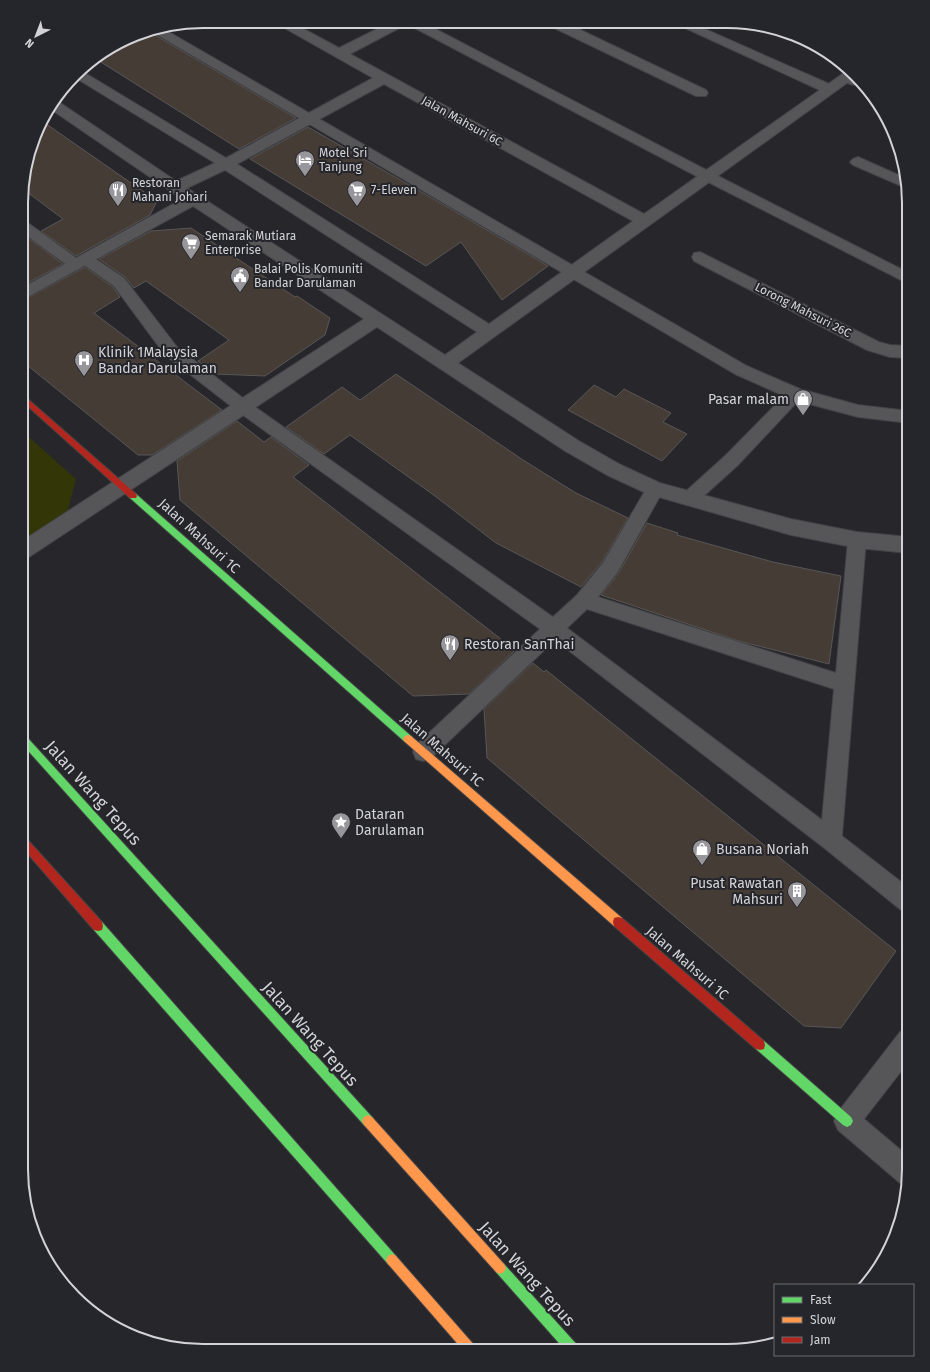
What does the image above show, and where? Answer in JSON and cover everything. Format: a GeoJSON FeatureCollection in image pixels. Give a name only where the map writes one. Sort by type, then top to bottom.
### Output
{"type":"FeatureCollection","features":[{"type":"Feature","properties":{"kind":"main road","name":"Jalan Mahsuri 1C"},"geometry":{"type":"LineString","coordinates":[[28,402],[277,625],[847,1121]]}},
{"type":"Feature","properties":{"kind":"main road","name":"Jalan Wang Tepus"},"geometry":{"type":"LineString","coordinates":[[28,745],[569,1344]]}},
{"type":"Feature","properties":{"kind":"main road"},"geometry":{"type":"LineString","coordinates":[[28,847],[466,1344]]}},
{"type":"Feature","properties":{"kind":"street","name":"Jalan Mahsuri 6C"},"geometry":{"type":"LineString","coordinates":[[292,28],[645,221]]}},
{"type":"Feature","properties":{"kind":"street"},"geometry":{"type":"LineString","coordinates":[[339,54],[389,28]]}},
{"type":"Feature","properties":{"kind":"street"},"geometry":{"type":"LineString","coordinates":[[566,28],[701,93]]}},
{"type":"Feature","properties":{"kind":"street"},"geometry":{"type":"LineString","coordinates":[[82,76],[226,164],[489,332]]}},
{"type":"Feature","properties":{"kind":"street"},"geometry":{"type":"LineString","coordinates":[[175,188],[226,164],[384,78]]}},
{"type":"Feature","properties":{"kind":"street"},"geometry":{"type":"LineString","coordinates":[[446,364],[829,89],[850,78]]}},
{"type":"Feature","properties":{"kind":"street"},"geometry":{"type":"LineString","coordinates":[[57,106],[175,188],[572,446],[614,470],[655,489],[791,526],[857,540],[902,544]]}},
{"type":"Feature","properties":{"kind":"street"},"geometry":{"type":"LineString","coordinates":[[858,162],[901,182]]}},
{"type":"Feature","properties":{"kind":"street"},"geometry":{"type":"LineString","coordinates":[[28,292],[193,199]]}},
{"type":"Feature","properties":{"kind":"street","name":"Lorong Mahsuri 26C"},"geometry":{"type":"LineString","coordinates":[[700,257],[873,346],[890,351],[902,352]]}},
{"type":"Feature","properties":{"kind":"street"},"geometry":{"type":"LineString","coordinates":[[28,547],[376,319]]}},
{"type":"Feature","properties":{"kind":"lane"},"geometry":{"type":"LineString","coordinates":[[424,28],[707,176],[902,275]]}},
{"type":"Feature","properties":{"kind":"lane"},"geometry":{"type":"LineString","coordinates":[[692,28],[829,89]]}},
{"type":"Feature","properties":{"kind":"lane"},"geometry":{"type":"LineString","coordinates":[[162,33],[741,370],[795,394],[858,411],[902,416]]}},
{"type":"Feature","properties":{"kind":"lane"},"geometry":{"type":"LineString","coordinates":[[28,230],[81,262],[119,282],[171,351],[242,406],[555,629],[831,840],[902,896]]}},
{"type":"Feature","properties":{"kind":"lane"},"geometry":{"type":"LineString","coordinates":[[690,498],[732,460],[795,394]]}},
{"type":"Feature","properties":{"kind":"lane"},"geometry":{"type":"LineString","coordinates":[[423,752],[584,600],[610,568],[655,489]]}},
{"type":"Feature","properties":{"kind":"lane"},"geometry":{"type":"LineString","coordinates":[[831,840],[857,540]]}},
{"type":"Feature","properties":{"kind":"lane"},"geometry":{"type":"LineString","coordinates":[[584,600],[844,684]]}},
{"type":"Feature","properties":{"kind":"lane"},"geometry":{"type":"LineString","coordinates":[[902,1050],[847,1121],[902,1168]]}},
{"type":"Feature","properties":{"kind":"green space"},"geometry":{"type":"Polygon","coordinates":[[[28,436],[76,479],[68,510],[28,537],[28,436]]]}},
{"type":"Feature","properties":{"kind":"building"},"geometry":{"type":"Polygon","coordinates":[[[155,35],[296,118],[239,149],[100,61],[125,46],[155,35]]]}},
{"type":"Feature","properties":{"kind":"building"},"geometry":{"type":"Polygon","coordinates":[[[46,124],[157,201],[150,215],[76,256],[41,231],[63,219],[28,193],[31,169],[37,147],[46,124]]]}},
{"type":"Feature","properties":{"kind":"building"},"geometry":{"type":"Polygon","coordinates":[[[308,127],[548,266],[502,300],[461,242],[426,266],[250,159],[308,127]]]}},
{"type":"Feature","properties":{"kind":"building"},"geometry":{"type":"Polygon","coordinates":[[[191,228],[295,297],[297,296],[330,318],[325,335],[265,376],[215,374],[198,361],[229,340],[146,281],[134,288],[125,277],[99,259],[151,231],[191,228]]]}},
{"type":"Feature","properties":{"kind":"building"},"geometry":{"type":"Polygon","coordinates":[[[28,238],[63,264],[28,283],[28,238]]]}},
{"type":"Feature","properties":{"kind":"building"},"geometry":{"type":"Polygon","coordinates":[[[85,267],[113,287],[120,297],[94,313],[222,410],[152,455],[138,455],[28,366],[28,298],[85,267]]]}},
{"type":"Feature","properties":{"kind":"building"},"geometry":{"type":"Polygon","coordinates":[[[396,374],[523,460],[576,493],[628,518],[602,562],[581,587],[496,543],[435,496],[350,435],[324,454],[286,427],[342,387],[360,400],[396,374]]]}},
{"type":"Feature","properties":{"kind":"building"},"geometry":{"type":"Polygon","coordinates":[[[594,385],[616,397],[624,389],[671,413],[663,422],[687,434],[662,461],[568,410],[594,385]]]}},
{"type":"Feature","properties":{"kind":"building"},"geometry":{"type":"Polygon","coordinates":[[[237,421],[264,442],[271,437],[309,465],[293,477],[515,650],[469,694],[413,696],[180,500],[177,461],[237,421]]]}},
{"type":"Feature","properties":{"kind":"building"},"geometry":{"type":"Polygon","coordinates":[[[647,523],[678,533],[677,535],[773,562],[841,576],[829,664],[739,641],[601,595],[618,574],[647,523]]]}},
{"type":"Feature","properties":{"kind":"building"},"geometry":{"type":"Polygon","coordinates":[[[533,663],[544,672],[546,670],[896,951],[841,1028],[804,1026],[487,758],[484,709],[533,663]]]}},
{"type":"Feature","properties":{"kind":"traffic: fast"},"geometry":{"type":"LineString","coordinates":[[133,496],[408,739]]}},
{"type":"Feature","properties":{"kind":"traffic: fast"},"geometry":{"type":"LineString","coordinates":[[28,745],[368,1121]]}},
{"type":"Feature","properties":{"kind":"traffic: fast"},"geometry":{"type":"LineString","coordinates":[[98,926],[392,1260]]}},
{"type":"Feature","properties":{"kind":"traffic: fast"},"geometry":{"type":"LineString","coordinates":[[760,1045],[847,1121]]}},
{"type":"Feature","properties":{"kind":"traffic: fast"},"geometry":{"type":"LineString","coordinates":[[500,1268],[569,1344]]}},
{"type":"Feature","properties":{"kind":"traffic: slow"},"geometry":{"type":"LineString","coordinates":[[408,739],[618,922]]}},
{"type":"Feature","properties":{"kind":"traffic: slow"},"geometry":{"type":"LineString","coordinates":[[368,1121],[500,1268]]}},
{"type":"Feature","properties":{"kind":"traffic: slow"},"geometry":{"type":"LineString","coordinates":[[392,1260],[466,1344]]}},
{"type":"Feature","properties":{"kind":"traffic: jam"},"geometry":{"type":"LineString","coordinates":[[28,402],[133,496]]}},
{"type":"Feature","properties":{"kind":"traffic: jam"},"geometry":{"type":"LineString","coordinates":[[28,847],[98,926]]}},
{"type":"Feature","properties":{"kind":"traffic: jam"},"geometry":{"type":"LineString","coordinates":[[618,922],[760,1045]]}},
{"type":"Feature","properties":{"kind":"place","name":"Motel Sri Tanjung"},"geometry":{"type":"Point","coordinates":[305,177]}},
{"type":"Feature","properties":{"kind":"place","name":"Restoran Mahani Johari"},"geometry":{"type":"Point","coordinates":[118,207]}},
{"type":"Feature","properties":{"kind":"place","name":"7-Eleven"},"geometry":{"type":"Point","coordinates":[357,207]}},
{"type":"Feature","properties":{"kind":"place","name":"Semarak Mutiara Enterprise"},"geometry":{"type":"Point","coordinates":[191,260]}},
{"type":"Feature","properties":{"kind":"place","name":"Balai Polis Komuniti Bandar Darulaman"},"geometry":{"type":"Point","coordinates":[240,293]}},
{"type":"Feature","properties":{"kind":"place","name":"Klinik 1Malaysia Bandar Darulaman"},"geometry":{"type":"Point","coordinates":[84,377]}},
{"type":"Feature","properties":{"kind":"place","name":"Pasar malam"},"geometry":{"type":"Point","coordinates":[803,416]}},
{"type":"Feature","properties":{"kind":"place","name":"Restoran SanThai"},"geometry":{"type":"Point","coordinates":[450,661]}},
{"type":"Feature","properties":{"kind":"place","name":"Dataran Darulaman"},"geometry":{"type":"Point","coordinates":[341,839]}},
{"type":"Feature","properties":{"kind":"place","name":"Busana Noriah"},"geometry":{"type":"Point","coordinates":[702,866]}},
{"type":"Feature","properties":{"kind":"place","name":"Pusat Rawatan Mahsuri"},"geometry":{"type":"Point","coordinates":[797,908]}}]}
